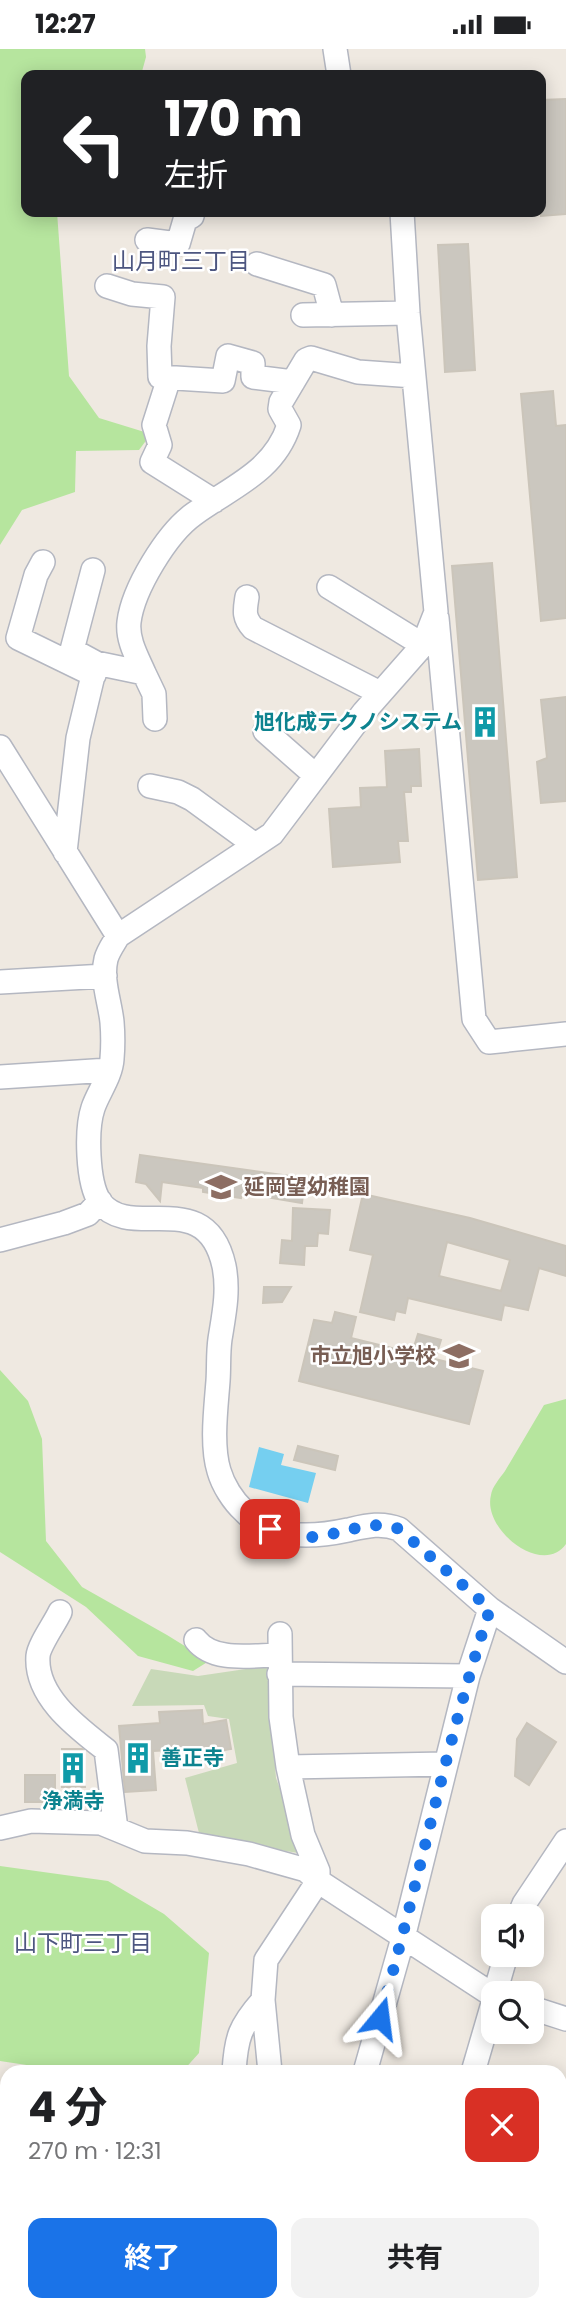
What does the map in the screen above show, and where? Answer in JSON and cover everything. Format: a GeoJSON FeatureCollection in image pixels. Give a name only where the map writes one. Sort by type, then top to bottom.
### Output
{"type":"FeatureCollection","features":[{"type":"Feature","properties":{"kind":"street"},"geometry":{"type":"LineString","coordinates":[[335,49],[338,70]]}},
{"type":"Feature","properties":{"kind":"street"},"geometry":{"type":"LineString","coordinates":[[147,240],[178,244],[185,220],[190,217]]}},
{"type":"Feature","properties":{"kind":"street"},"geometry":{"type":"LineString","coordinates":[[402,217],[408,313],[474,1019],[489,1042],[566,1034]]}},
{"type":"Feature","properties":{"kind":"street"},"geometry":{"type":"LineString","coordinates":[[257,264],[324,285],[332,315]]}},
{"type":"Feature","properties":{"kind":"street"},"geometry":{"type":"LineString","coordinates":[[107,285],[132,294],[163,297],[160,377],[223,381],[228,356],[253,363],[253,377],[293,382]]}},
{"type":"Feature","properties":{"kind":"street"},"geometry":{"type":"LineString","coordinates":[[303,315],[408,313]]}},
{"type":"Feature","properties":{"kind":"street"},"geometry":{"type":"LineString","coordinates":[[155,719],[154,694],[131,643],[129,624],[134,602],[155,557],[192,515],[267,463],[280,448],[289,425],[280,409],[281,403],[306,360],[311,358],[358,372],[414,376]]}},
{"type":"Feature","properties":{"kind":"street"},"geometry":{"type":"LineString","coordinates":[[169,378],[154,425],[160,445],[152,462],[214,501]]}},
{"type":"Feature","properties":{"kind":"street"},"geometry":{"type":"LineString","coordinates":[[43,562],[36,575],[18,638],[95,669],[144,673]]}},
{"type":"Feature","properties":{"kind":"street"},"geometry":{"type":"LineString","coordinates":[[93,570],[72,650],[95,669]]}},
{"type":"Feature","properties":{"kind":"street"},"geometry":{"type":"LineString","coordinates":[[329,587],[424,645]]}},
{"type":"Feature","properties":{"kind":"street"},"geometry":{"type":"LineString","coordinates":[[247,597],[244,612],[246,621],[253,628],[380,693]]}},
{"type":"Feature","properties":{"kind":"street"},"geometry":{"type":"LineString","coordinates":[[436,611],[424,645],[380,693],[272,834],[118,936],[106,958],[105,976],[113,1025],[112,1063],[92,1111],[89,1143],[92,1177],[100,1201],[113,1213],[134,1218],[168,1218],[197,1223],[215,1240],[227,1291],[225,1322],[220,1339],[215,1430],[218,1470],[226,1488],[244,1512],[270,1529],[297,1536],[314,1537],[373,1525],[388,1525],[399,1529],[490,1609],[566,1663]]}},
{"type":"Feature","properties":{"kind":"street"},"geometry":{"type":"LineString","coordinates":[[65,852],[79,738],[95,669]]}},
{"type":"Feature","properties":{"kind":"street"},"geometry":{"type":"LineString","coordinates":[[265,731],[316,776]]}},
{"type":"Feature","properties":{"kind":"street"},"geometry":{"type":"LineString","coordinates":[[0,747],[118,936]]}},
{"type":"Feature","properties":{"kind":"street"},"geometry":{"type":"LineString","coordinates":[[150,786],[178,792],[192,799],[255,845]]}},
{"type":"Feature","properties":{"kind":"street"},"geometry":{"type":"LineString","coordinates":[[0,982],[105,976]]}},
{"type":"Feature","properties":{"kind":"street"},"geometry":{"type":"LineString","coordinates":[[0,1077],[109,1070]]}},
{"type":"Feature","properties":{"kind":"street"},"geometry":{"type":"LineString","coordinates":[[1,1234],[64,1223],[88,1214],[100,1201]]}},
{"type":"Feature","properties":{"kind":"street"},"geometry":{"type":"LineString","coordinates":[[367,2065],[403,1938],[468,1676],[490,1609]]}},
{"type":"Feature","properties":{"kind":"street"},"geometry":{"type":"LineString","coordinates":[[60,1612],[38,1654],[41,1679],[48,1694],[77,1727],[106,1750],[116,1829]]}},
{"type":"Feature","properties":{"kind":"street"},"geometry":{"type":"LineString","coordinates":[[40,1650],[61,1636]]}},
{"type":"Feature","properties":{"kind":"street"},"geometry":{"type":"LineString","coordinates":[[196,1640],[202,1647],[218,1655],[280,1654],[468,1676]]}},
{"type":"Feature","properties":{"kind":"street"},"geometry":{"type":"LineString","coordinates":[[269,2065],[263,2000],[266,1960],[318,1881],[318,1871],[303,1835],[288,1767],[281,1717],[280,1654]]}},
{"type":"Feature","properties":{"kind":"street"},"geometry":{"type":"LineString","coordinates":[[288,1767],[445,1764]]}},
{"type":"Feature","properties":{"kind":"street"},"geometry":{"type":"LineString","coordinates":[[0,1828],[31,1821],[101,1823],[145,1840],[187,1843],[249,1854],[306,1870],[318,1881],[481,1988]]}},
{"type":"Feature","properties":{"kind":"street"},"geometry":{"type":"LineString","coordinates":[[524,1904],[566,1841]]}},
{"type":"Feature","properties":{"kind":"street"},"geometry":{"type":"LineString","coordinates":[[235,2065],[237,2042],[245,2022],[263,2000]]}},
{"type":"Feature","properties":{"kind":"street"},"geometry":{"type":"LineString","coordinates":[[544,2012],[566,2019]]}},
{"type":"Feature","properties":{"kind":"street"},"geometry":{"type":"LineString","coordinates":[[475,2065],[481,2043]]}},
{"type":"Feature","properties":{"kind":"green space"},"geometry":{"type":"Polygon","coordinates":[[[0,49],[145,49],[142,70],[21,70],[21,217],[57,217],[69,376],[99,418],[151,434],[139,450],[76,451],[75,492],[22,510],[0,545],[0,49]]]}},
{"type":"Feature","properties":{"kind":"green space"},"geometry":{"type":"Polygon","coordinates":[[[0,1370],[28,1401],[42,1439],[46,1541],[82,1587],[209,1661],[193,1671],[138,1656],[86,1607],[0,1552],[0,1370]]]}},
{"type":"Feature","properties":{"kind":"green space"},"geometry":{"type":"Polygon","coordinates":[[[566,1399],[566,1544],[556,1553],[543,1555],[516,1545],[505,1535],[491,1509],[491,1495],[544,1405],[566,1399]]]}},
{"type":"Feature","properties":{"kind":"green space"},"geometry":{"type":"Polygon","coordinates":[[[267,1666],[276,1778],[304,1854],[200,1837],[185,1778],[237,1763],[229,1719],[208,1716],[204,1705],[132,1706],[151,1669],[198,1676],[267,1666]]]}},
{"type":"Feature","properties":{"kind":"green space"},"geometry":{"type":"Polygon","coordinates":[[[0,1866],[108,1881],[164,1914],[209,1953],[199,2053],[188,2065],[27,2065],[0,2061],[0,1866]]]}},
{"type":"Feature","properties":{"kind":"water"},"geometry":{"type":"Polygon","coordinates":[[[259,1447],[284,1454],[281,1465],[316,1473],[308,1503],[249,1487],[259,1447]]]}},
{"type":"Feature","properties":{"kind":"building"},"geometry":{"type":"Polygon","coordinates":[[[566,99],[566,214],[546,216],[546,100],[566,99]]]}},
{"type":"Feature","properties":{"kind":"building"},"geometry":{"type":"Polygon","coordinates":[[[468,244],[475,370],[445,372],[438,245],[468,244]]]}},
{"type":"Feature","properties":{"kind":"building"},"geometry":{"type":"Polygon","coordinates":[[[553,391],[556,426],[566,425],[566,618],[541,621],[521,394],[553,391]]]}},
{"type":"Feature","properties":{"kind":"building","name":"旭化成テクノシステム"},"geometry":{"type":"Polygon","coordinates":[[[492,563],[517,877],[478,880],[452,566],[492,563]]]}},
{"type":"Feature","properties":{"kind":"building"},"geometry":{"type":"Polygon","coordinates":[[[566,697],[566,801],[541,803],[537,762],[547,758],[541,700],[566,697]]]}},
{"type":"Feature","properties":{"kind":"building"},"geometry":{"type":"Polygon","coordinates":[[[419,749],[421,786],[411,786],[411,792],[404,792],[408,841],[398,841],[400,862],[333,867],[329,809],[361,807],[360,788],[387,787],[385,751],[419,749]]]}},
{"type":"Feature","properties":{"kind":"building"},"geometry":{"type":"Polygon","coordinates":[[[140,1155],[305,1178],[302,1203],[242,1193],[241,1198],[203,1192],[203,1188],[162,1182],[160,1201],[146,1184],[136,1182],[140,1155]]]}},
{"type":"Feature","properties":{"kind":"building"},"geometry":{"type":"Polygon","coordinates":[[[363,1194],[470,1218],[566,1246],[566,1276],[539,1268],[528,1310],[504,1305],[501,1320],[408,1298],[405,1313],[396,1311],[394,1320],[360,1312],[373,1255],[350,1250],[363,1194]],[[447,1242],[439,1276],[501,1291],[510,1260],[447,1242]]]}},
{"type":"Feature","properties":{"kind":"building"},"geometry":{"type":"Polygon","coordinates":[[[293,1208],[330,1210],[328,1234],[318,1233],[317,1246],[305,1246],[304,1265],[280,1263],[282,1240],[292,1241],[293,1208]]]}},
{"type":"Feature","properties":{"kind":"building"},"geometry":{"type":"Polygon","coordinates":[[[264,1287],[291,1287],[282,1302],[263,1303],[264,1287]]]}},
{"type":"Feature","properties":{"kind":"building"},"geometry":{"type":"Polygon","coordinates":[[[335,1312],[356,1317],[351,1338],[412,1353],[418,1334],[441,1340],[435,1359],[483,1371],[469,1424],[299,1381],[314,1320],[332,1323],[335,1312]]]}},
{"type":"Feature","properties":{"kind":"building"},"geometry":{"type":"Polygon","coordinates":[[[298,1446],[338,1456],[335,1470],[294,1460],[298,1446]]]}},
{"type":"Feature","properties":{"kind":"building"},"geometry":{"type":"Polygon","coordinates":[[[202,1710],[203,1724],[226,1720],[231,1749],[212,1752],[211,1748],[153,1751],[156,1790],[125,1792],[119,1726],[160,1723],[159,1712],[202,1710]]]}},
{"type":"Feature","properties":{"kind":"building"},"geometry":{"type":"Polygon","coordinates":[[[527,1723],[556,1742],[529,1785],[515,1776],[517,1739],[527,1723]]]}},
{"type":"Feature","properties":{"kind":"building","name":"浄満寺"},"geometry":{"type":"Polygon","coordinates":[[[62,1749],[84,1751],[85,1787],[62,1787],[62,1749]]]}},
{"type":"Feature","properties":{"kind":"building","name":"浄満寺"},"geometry":{"type":"Polygon","coordinates":[[[25,1775],[55,1775],[55,1802],[25,1802],[25,1775]]]}},
{"type":"Feature","properties":{"kind":"place","name":"旭化成テクノシステム"},"geometry":{"type":"Point","coordinates":[485,722]}},
{"type":"Feature","properties":{"kind":"place","name":"延岡望幼稚園"},"geometry":{"type":"Point","coordinates":[221,1187]}},
{"type":"Feature","properties":{"kind":"place","name":"市立旭小学校"},"geometry":{"type":"Point","coordinates":[459,1356]}},
{"type":"Feature","properties":{"kind":"place","name":"善正寺"},"geometry":{"type":"Point","coordinates":[138,1758]}},
{"type":"Feature","properties":{"kind":"place","name":"浄満寺"},"geometry":{"type":"Point","coordinates":[73,1768]}},
{"type":"Feature","properties":{"kind":"district","name":"山月町三丁目"},"geometry":{"type":"Point","coordinates":[181,261]}},
{"type":"Feature","properties":{"kind":"district","name":"山下町三丁目"},"geometry":{"type":"Point","coordinates":[83,1943]}},
{"type":"Feature","properties":{"kind":"route"},"geometry":{"type":"LineString","coordinates":[[270,1529],[314,1537],[373,1525],[388,1525],[399,1529],[490,1609],[468,1676],[403,1938],[380,2018]]}}]}
